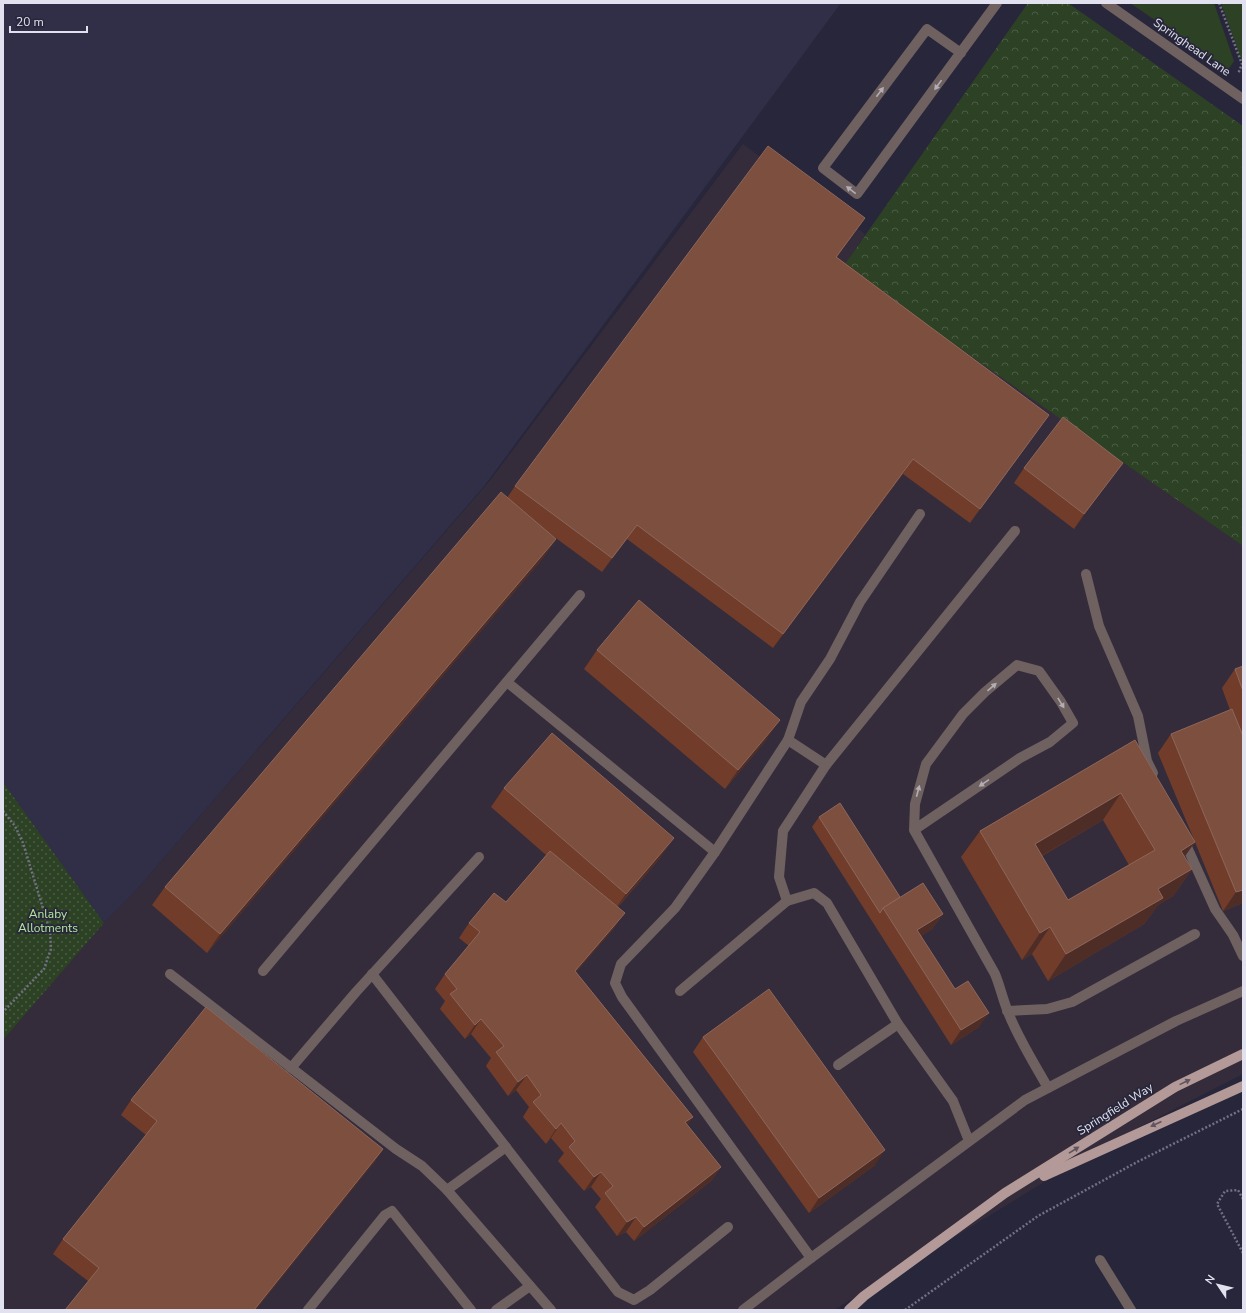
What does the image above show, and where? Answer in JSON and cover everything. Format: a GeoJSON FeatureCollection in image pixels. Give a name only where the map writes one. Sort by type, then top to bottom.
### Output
{"type":"FeatureCollection","features":[{"type":"Feature","properties":{"kind":"main road","name":"Springfield Way"},"geometry":{"type":"LineString","coordinates":[[848,1310],[864,1296],[1005,1193],[1175,1087],[1243,1054]]}},
{"type":"Feature","properties":{"kind":"main road","name":"Springfield Way"},"geometry":{"type":"LineString","coordinates":[[1005,1193],[1243,1086]]}},
{"type":"Feature","properties":{"kind":"street"},"geometry":{"type":"LineString","coordinates":[[961,53],[927,29],[823,168],[857,194],[968,44],[997,3]]}},
{"type":"Feature","properties":{"kind":"street","name":"Springhead Lane"},"geometry":{"type":"LineString","coordinates":[[1106,3],[1243,99]]}},
{"type":"Feature","properties":{"kind":"street"},"geometry":{"type":"LineString","coordinates":[[811,1258],[622,997],[616,983],[621,964],[675,908],[715,852],[788,740],[801,702],[830,660],[860,602],[920,514]]}},
{"type":"Feature","properties":{"kind":"street"},"geometry":{"type":"LineString","coordinates":[[787,901],[779,877],[783,831],[826,765],[1015,531]]}},
{"type":"Feature","properties":{"kind":"street"},"geometry":{"type":"LineString","coordinates":[[1086,574],[1100,626],[1138,716],[1147,761],[1157,781]]}},
{"type":"Feature","properties":{"kind":"street"},"geometry":{"type":"LineString","coordinates":[[263,971],[580,595]]}},
{"type":"Feature","properties":{"kind":"street"},"geometry":{"type":"LineString","coordinates":[[914,830],[1020,758],[1050,742],[1073,723],[1061,702],[1039,671],[1017,665],[985,692],[963,714],[926,764],[915,804],[914,830],[995,974],[1007,1011],[1020,1039],[1048,1088]]}},
{"type":"Feature","properties":{"kind":"street"},"geometry":{"type":"LineString","coordinates":[[507,682],[715,852]]}},
{"type":"Feature","properties":{"kind":"street"},"geometry":{"type":"LineString","coordinates":[[788,740],[826,765]]}},
{"type":"Feature","properties":{"kind":"street"},"geometry":{"type":"LineString","coordinates":[[1179,829],[1215,909],[1233,935],[1243,956]]}},
{"type":"Feature","properties":{"kind":"street"},"geometry":{"type":"LineString","coordinates":[[291,1068],[372,974],[479,857]]}},
{"type":"Feature","properties":{"kind":"street"},"geometry":{"type":"LineString","coordinates":[[680,991],[787,901],[814,893],[827,903],[898,1024],[953,1101],[969,1141]]}},
{"type":"Feature","properties":{"kind":"street"},"geometry":{"type":"LineString","coordinates":[[1007,1011],[1047,1009],[1072,1002],[1195,934]]}},
{"type":"Feature","properties":{"kind":"street"},"geometry":{"type":"LineString","coordinates":[[170,974],[396,1149],[422,1166],[447,1190],[551,1310]]}},
{"type":"Feature","properties":{"kind":"street"},"geometry":{"type":"LineString","coordinates":[[372,974],[618,1292],[634,1300],[650,1290],[728,1227]]}},
{"type":"Feature","properties":{"kind":"street"},"geometry":{"type":"LineString","coordinates":[[743,1310],[1025,1100],[1176,1021],[1243,991]]}},
{"type":"Feature","properties":{"kind":"street"},"geometry":{"type":"LineString","coordinates":[[838,1065],[898,1024]]}},
{"type":"Feature","properties":{"kind":"street"},"geometry":{"type":"LineString","coordinates":[[447,1190],[506,1147]]}},
{"type":"Feature","properties":{"kind":"street"},"geometry":{"type":"LineString","coordinates":[[308,1310],[385,1215],[392,1212],[471,1310]]}},
{"type":"Feature","properties":{"kind":"street"},"geometry":{"type":"LineString","coordinates":[[1100,1260],[1131,1310]]}},
{"type":"Feature","properties":{"kind":"street"},"geometry":{"type":"LineString","coordinates":[[496,1310],[530,1286]]}},
{"type":"Feature","properties":{"kind":"path"},"geometry":{"type":"LineString","coordinates":[[1219,3],[1242,64],[1232,92]]}},
{"type":"Feature","properties":{"kind":"path"},"geometry":{"type":"LineString","coordinates":[[3,811],[15,826],[23,843],[50,931],[51,949],[44,969],[3,1012]]}},
{"type":"Feature","properties":{"kind":"path"},"geometry":{"type":"LineString","coordinates":[[905,1310],[1038,1216],[1138,1161],[1243,1109]]}},
{"type":"Feature","properties":{"kind":"path"},"geometry":{"type":"LineString","coordinates":[[1243,1199],[1238,1190],[1225,1190],[1217,1204],[1243,1253]]}},
{"type":"Feature","properties":{"kind":"shaded area"},"geometry":{"type":"Polygon","coordinates":[[[3,3],[841,3],[485,485],[132,895],[104,923],[3,782],[3,3]]]}},
{"type":"Feature","properties":{"kind":"shaded area"},"geometry":{"type":"Polygon","coordinates":[[[743,144],[865,234],[844,267],[1243,546],[1243,1074],[1112,1141],[834,1310],[3,1310],[3,1040],[104,923],[132,895],[491,479],[743,144]]]}},
{"type":"Feature","properties":{"kind":"green space"},"geometry":{"type":"Polygon","coordinates":[[[1028,3],[1068,3],[1243,126],[1243,546],[843,267],[1028,3]]]}},
{"type":"Feature","properties":{"kind":"green space"},"geometry":{"type":"Polygon","coordinates":[[[1130,3],[1214,3],[1234,61],[1228,70],[1130,3]]]}},
{"type":"Feature","properties":{"kind":"green space"},"geometry":{"type":"Polygon","coordinates":[[[1221,3],[1243,3],[1243,64],[1221,3]]]}},
{"type":"Feature","properties":{"kind":"green space","name":"Anlaby Allotments"},"geometry":{"type":"Polygon","coordinates":[[[3,782],[104,923],[3,1040],[3,782]]]}},
{"type":"Feature","properties":{"kind":"building"},"geometry":{"type":"Polygon","coordinates":[[[768,146],[865,218],[836,257],[1049,415],[980,509],[913,459],[783,634],[637,525],[612,558],[515,486],[768,146]]]}},
{"type":"Feature","properties":{"kind":"building"},"geometry":{"type":"Polygon","coordinates":[[[1063,417],[1123,463],[1084,514],[1024,468],[1063,417]]]}},
{"type":"Feature","properties":{"kind":"building"},"geometry":{"type":"Polygon","coordinates":[[[501,492],[556,539],[220,934],[165,887],[501,492]]]}},
{"type":"Feature","properties":{"kind":"building"},"geometry":{"type":"Polygon","coordinates":[[[639,600],[780,720],[738,770],[597,650],[639,600]]]}},
{"type":"Feature","properties":{"kind":"building"},"geometry":{"type":"Polygon","coordinates":[[[1243,666],[1243,691],[1235,669],[1243,666]]]}},
{"type":"Feature","properties":{"kind":"building"},"geometry":{"type":"Polygon","coordinates":[[[1232,709],[1243,736],[1243,890],[1236,892],[1171,734],[1232,709]]]}},
{"type":"Feature","properties":{"kind":"building"},"geometry":{"type":"Polygon","coordinates":[[[552,733],[674,838],[626,894],[504,788],[552,733]]]}},
{"type":"Feature","properties":{"kind":"building"},"geometry":{"type":"Polygon","coordinates":[[[1135,740],[1195,842],[1181,851],[1192,869],[1158,889],[1163,898],[1066,954],[1050,927],[1040,933],[980,831],[1135,740]],[[1121,793],[1035,844],[1068,900],[1155,850],[1121,793]]]}},
{"type":"Feature","properties":{"kind":"building"},"geometry":{"type":"Polygon","coordinates":[[[840,803],[900,897],[883,908],[880,913],[819,817],[840,803]]]}},
{"type":"Feature","properties":{"kind":"building"},"geometry":{"type":"Polygon","coordinates":[[[550,851],[625,913],[575,971],[693,1117],[685,1122],[721,1167],[644,1227],[636,1217],[627,1222],[605,1193],[613,1186],[601,1172],[594,1177],[569,1147],[575,1141],[561,1123],[556,1129],[533,1102],[541,1095],[527,1075],[518,1082],[496,1052],[504,1046],[481,1019],[475,1025],[450,994],[457,989],[445,974],[480,932],[469,923],[494,893],[506,902],[550,851]]]}},
{"type":"Feature","properties":{"kind":"building"},"geometry":{"type":"Polygon","coordinates":[[[923,883],[943,914],[917,930],[955,989],[968,981],[989,1013],[961,1030],[883,908],[923,883]]]}},
{"type":"Feature","properties":{"kind":"building"},"geometry":{"type":"Polygon","coordinates":[[[769,989],[885,1150],[819,1198],[703,1037],[769,989]]]}},
{"type":"Feature","properties":{"kind":"building"},"geometry":{"type":"Polygon","coordinates":[[[206,1007],[383,1149],[254,1310],[65,1310],[99,1268],[63,1239],[157,1121],[131,1100],[206,1007]]]}}]}
